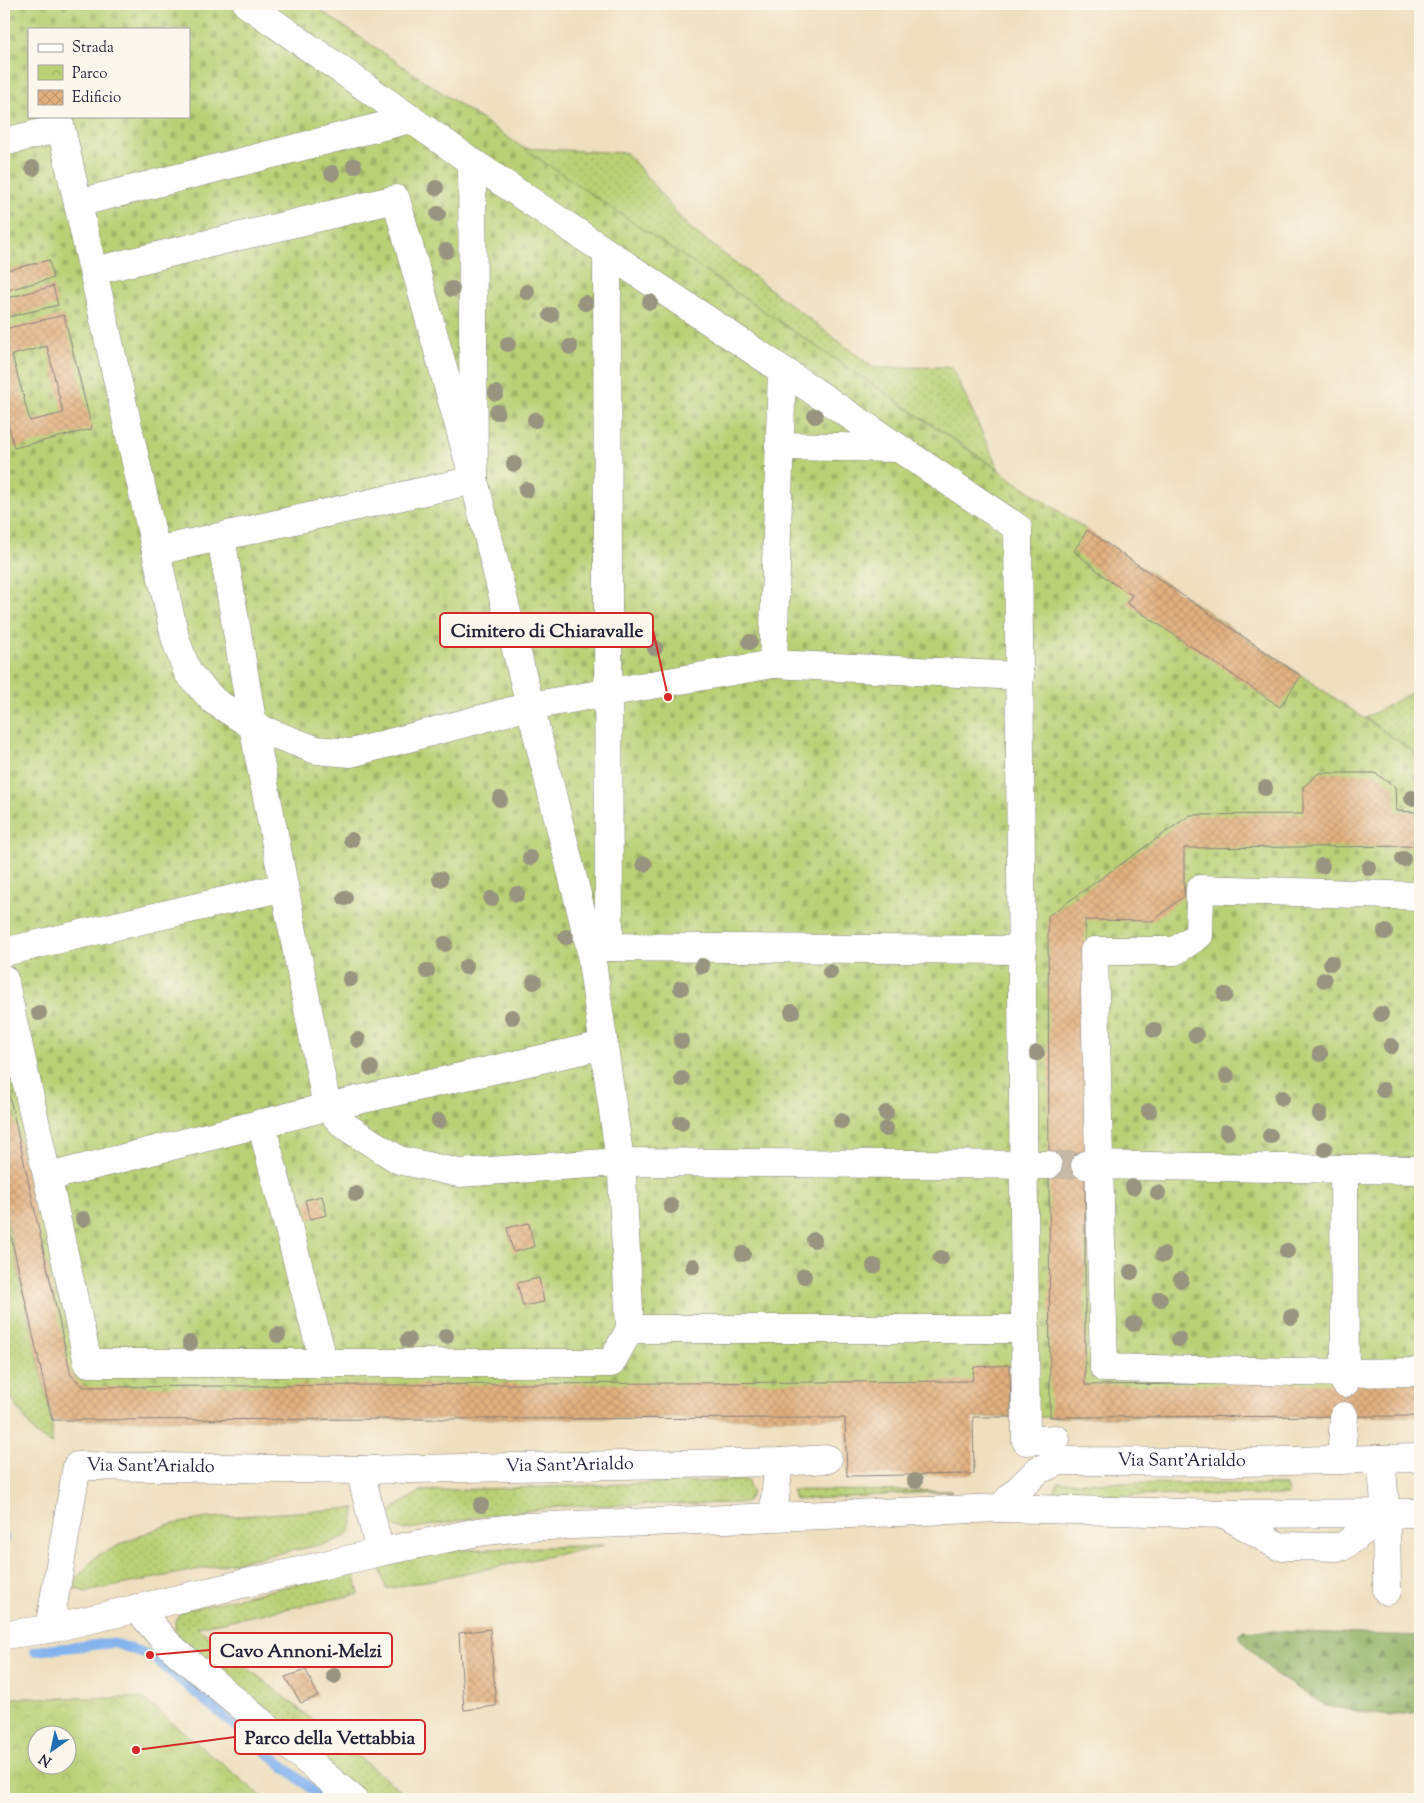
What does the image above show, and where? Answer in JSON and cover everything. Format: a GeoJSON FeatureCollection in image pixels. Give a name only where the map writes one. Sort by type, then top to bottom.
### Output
{"type":"FeatureCollection","features":[{"type":"Feature","properties":{"kind":"street"},"geometry":{"type":"LineString","coordinates":[[247,4],[472,162],[1018,528],[1023,950],[1036,1165],[1025,1328],[1026,1440],[1056,1439]]}},
{"type":"Feature","properties":{"kind":"street"},"geometry":{"type":"LineString","coordinates":[[78,203],[411,119]]}},
{"type":"Feature","properties":{"kind":"street"},"geometry":{"type":"LineString","coordinates":[[4,142],[61,128],[176,641],[188,673],[214,701],[253,726],[316,750],[351,753],[530,706],[772,664],[1020,676]]}},
{"type":"Feature","properties":{"kind":"street"},"geometry":{"type":"LineString","coordinates":[[472,162],[474,480]]}},
{"type":"Feature","properties":{"kind":"street"},"geometry":{"type":"LineString","coordinates":[[94,271],[396,198],[474,480],[530,706],[600,947]]}},
{"type":"Feature","properties":{"kind":"street"},"geometry":{"type":"LineString","coordinates":[[4,979],[88,1363],[611,1363],[630,1328],[622,1174],[604,1046],[600,947],[609,692],[607,253]]}},
{"type":"Feature","properties":{"kind":"street"},"geometry":{"type":"LineString","coordinates":[[772,664],[782,370]]}},
{"type":"Feature","properties":{"kind":"street"},"geometry":{"type":"LineString","coordinates":[[779,446],[898,448]]}},
{"type":"Feature","properties":{"kind":"street"},"geometry":{"type":"LineString","coordinates":[[156,551],[474,480]]}},
{"type":"Feature","properties":{"kind":"street"},"geometry":{"type":"LineString","coordinates":[[221,537],[253,726],[327,1107],[345,1126],[399,1160],[459,1173],[620,1162],[1036,1165]]}},
{"type":"Feature","properties":{"kind":"street"},"geometry":{"type":"LineString","coordinates":[[4,952],[284,887]]}},
{"type":"Feature","properties":{"kind":"street"},"geometry":{"type":"LineString","coordinates":[[1420,896],[1200,889],[1199,935],[1175,951],[1094,951],[1092,1165],[1104,1368],[1345,1378],[1420,1372]]}},
{"type":"Feature","properties":{"kind":"street"},"geometry":{"type":"LineString","coordinates":[[600,947],[1023,950]]}},
{"type":"Feature","properties":{"kind":"street"},"geometry":{"type":"LineString","coordinates":[[48,1177],[327,1107],[604,1046]]}},
{"type":"Feature","properties":{"kind":"street"},"geometry":{"type":"LineString","coordinates":[[262,1123],[324,1363]]}},
{"type":"Feature","properties":{"kind":"street"},"geometry":{"type":"LineString","coordinates":[[1092,1165],[1420,1170]]}},
{"type":"Feature","properties":{"kind":"street"},"geometry":{"type":"LineString","coordinates":[[1344,1169],[1345,1378]]}},
{"type":"Feature","properties":{"kind":"street"},"geometry":{"type":"LineString","coordinates":[[630,1328],[1025,1328]]}},
{"type":"Feature","properties":{"kind":"street"},"geometry":{"type":"LineString","coordinates":[[1341,1460],[1344,1416]]}},
{"type":"Feature","properties":{"kind":"street","name":"Via Sant'Arialdo"},"geometry":{"type":"LineString","coordinates":[[1000,1508],[1038,1470],[1061,1461],[1240,1462],[1420,1458]]}},
{"type":"Feature","properties":{"kind":"street","name":"Via Sant'Arialdo"},"geometry":{"type":"LineString","coordinates":[[49,1629],[77,1466],[360,1470],[779,1462],[828,1459]]}},
{"type":"Feature","properties":{"kind":"street"},"geometry":{"type":"LineString","coordinates":[[1380,1459],[1386,1514],[1387,1591]]}},
{"type":"Feature","properties":{"kind":"street"},"geometry":{"type":"LineString","coordinates":[[773,1516],[779,1462]]}},
{"type":"Feature","properties":{"kind":"street"},"geometry":{"type":"LineString","coordinates":[[360,1470],[380,1552]]}},
{"type":"Feature","properties":{"kind":"street"},"geometry":{"type":"LineString","coordinates":[[4,1635],[49,1629],[380,1552],[478,1532],[523,1527],[1000,1508],[1225,1514],[1420,1513]]}},
{"type":"Feature","properties":{"kind":"street"},"geometry":{"type":"LineString","coordinates":[[137,1608],[165,1641],[178,1653],[353,1799]]}},
{"type":"Feature","properties":{"kind":"green space"},"geometry":{"type":"Polygon","coordinates":[[[4,4],[311,4],[1420,756],[1420,1416],[52,1420],[4,1205],[4,4]]]}},
{"type":"Feature","properties":{"kind":"green space"},"geometry":{"type":"Polygon","coordinates":[[[522,148],[627,153],[687,226],[874,368],[952,367],[999,470],[522,148]]]}},
{"type":"Feature","properties":{"kind":"green space"},"geometry":{"type":"Polygon","coordinates":[[[1420,688],[1420,756],[1365,718],[1420,688]]]}},
{"type":"Feature","properties":{"kind":"green space"},"geometry":{"type":"Polygon","coordinates":[[[4,1205],[52,1420],[52,1444],[36,1435],[9,1395],[4,1372],[4,1205]]]}},
{"type":"Feature","properties":{"kind":"green space"},"geometry":{"type":"Polygon","coordinates":[[[747,1480],[752,1492],[746,1503],[566,1506],[486,1516],[404,1530],[392,1526],[389,1521],[394,1508],[421,1491],[747,1480]]]}},
{"type":"Feature","properties":{"kind":"green space"},"geometry":{"type":"Polygon","coordinates":[[[1058,1482],[1286,1485],[1288,1495],[1051,1496],[1058,1482]]]}},
{"type":"Feature","properties":{"kind":"green space"},"geometry":{"type":"Polygon","coordinates":[[[791,1490],[952,1491],[795,1500],[791,1490]]]}},
{"type":"Feature","properties":{"kind":"green space"},"geometry":{"type":"Polygon","coordinates":[[[355,1508],[353,1524],[349,1533],[340,1539],[325,1544],[86,1592],[73,1588],[77,1578],[97,1556],[138,1536],[168,1525],[208,1518],[355,1508]]]}},
{"type":"Feature","properties":{"kind":"green space"},"geometry":{"type":"Polygon","coordinates":[[[605,1545],[386,1589],[379,1563],[457,1550],[605,1545]]]}},
{"type":"Feature","properties":{"kind":"green space"},"geometry":{"type":"Polygon","coordinates":[[[354,1571],[359,1594],[197,1627],[411,1799],[367,1799],[194,1656],[175,1631],[175,1621],[181,1611],[354,1571]]]}},
{"type":"Feature","properties":{"kind":"green space"},"geometry":{"type":"Polygon","coordinates":[[[1243,1630],[1420,1636],[1420,1712],[1388,1716],[1326,1706],[1275,1674],[1238,1636],[1243,1630]]]}},
{"type":"Feature","properties":{"kind":"green space"},"geometry":{"type":"Polygon","coordinates":[[[4,1698],[142,1698],[265,1799],[4,1799],[4,1698]]]}},
{"type":"Feature","properties":{"kind":"building"},"geometry":{"type":"Polygon","coordinates":[[[49,260],[53,278],[4,291],[4,271],[49,260]]]}},
{"type":"Feature","properties":{"kind":"building"},"geometry":{"type":"Polygon","coordinates":[[[53,286],[58,305],[4,318],[4,299],[53,286]]]}},
{"type":"Feature","properties":{"kind":"building"},"geometry":{"type":"Polygon","coordinates":[[[64,315],[92,429],[14,448],[4,407],[4,329],[64,315]],[[47,346],[12,355],[30,421],[63,413],[47,346]]]}},
{"type":"Feature","properties":{"kind":"building"},"geometry":{"type":"Polygon","coordinates":[[[1087,530],[1301,676],[1280,707],[1127,603],[1132,595],[1111,582],[1074,551],[1087,530]]]}},
{"type":"Feature","properties":{"kind":"building"},"geometry":{"type":"Polygon","coordinates":[[[1319,773],[1375,773],[1395,787],[1396,811],[1417,812],[1417,824],[1420,824],[1420,846],[1184,848],[1184,896],[1153,921],[1085,920],[1085,1385],[1420,1382],[1420,1416],[1050,1417],[1048,916],[1190,815],[1303,814],[1303,787],[1319,773]]]}},
{"type":"Feature","properties":{"kind":"building"},"geometry":{"type":"Polygon","coordinates":[[[4,1071],[71,1375],[84,1387],[972,1381],[974,1367],[1010,1365],[1011,1417],[973,1417],[974,1474],[847,1476],[845,1418],[52,1420],[4,1205],[4,1071]]]}},
{"type":"Feature","properties":{"kind":"building"},"geometry":{"type":"Polygon","coordinates":[[[322,1196],[327,1215],[310,1219],[305,1200],[322,1196]]]}},
{"type":"Feature","properties":{"kind":"building"},"geometry":{"type":"Polygon","coordinates":[[[529,1223],[534,1247],[513,1252],[507,1228],[529,1223]]]}},
{"type":"Feature","properties":{"kind":"building"},"geometry":{"type":"Polygon","coordinates":[[[539,1278],[544,1302],[523,1306],[517,1283],[539,1278]]]}},
{"type":"Feature","properties":{"kind":"building"},"geometry":{"type":"Polygon","coordinates":[[[490,1629],[496,1706],[464,1710],[459,1633],[490,1629]]]}},
{"type":"Feature","properties":{"kind":"building"},"geometry":{"type":"Polygon","coordinates":[[[306,1670],[318,1696],[301,1703],[285,1677],[306,1670]]]}},
{"type":"Feature","properties":{"kind":"waterway"},"geometry":{"type":"LineString","coordinates":[[35,1651],[114,1643],[150,1655],[323,1799]]}},
{"type":"Feature","properties":{"kind":"tunnel"},"geometry":{"type":"LineString","coordinates":[[1048,1165],[1085,1165]]}},
{"type":"Feature","properties":{"kind":"place","name":"Cimitero di Chiaravalle"},"geometry":{"type":"Point","coordinates":[668,697]}},
{"type":"Feature","properties":{"kind":"place","name":"Cavo Annoni-Melzi"},"geometry":{"type":"Point","coordinates":[150,1655]}},
{"type":"Feature","properties":{"kind":"place","name":"Parco della Vettabbia"},"geometry":{"type":"Point","coordinates":[136,1750]}}]}
